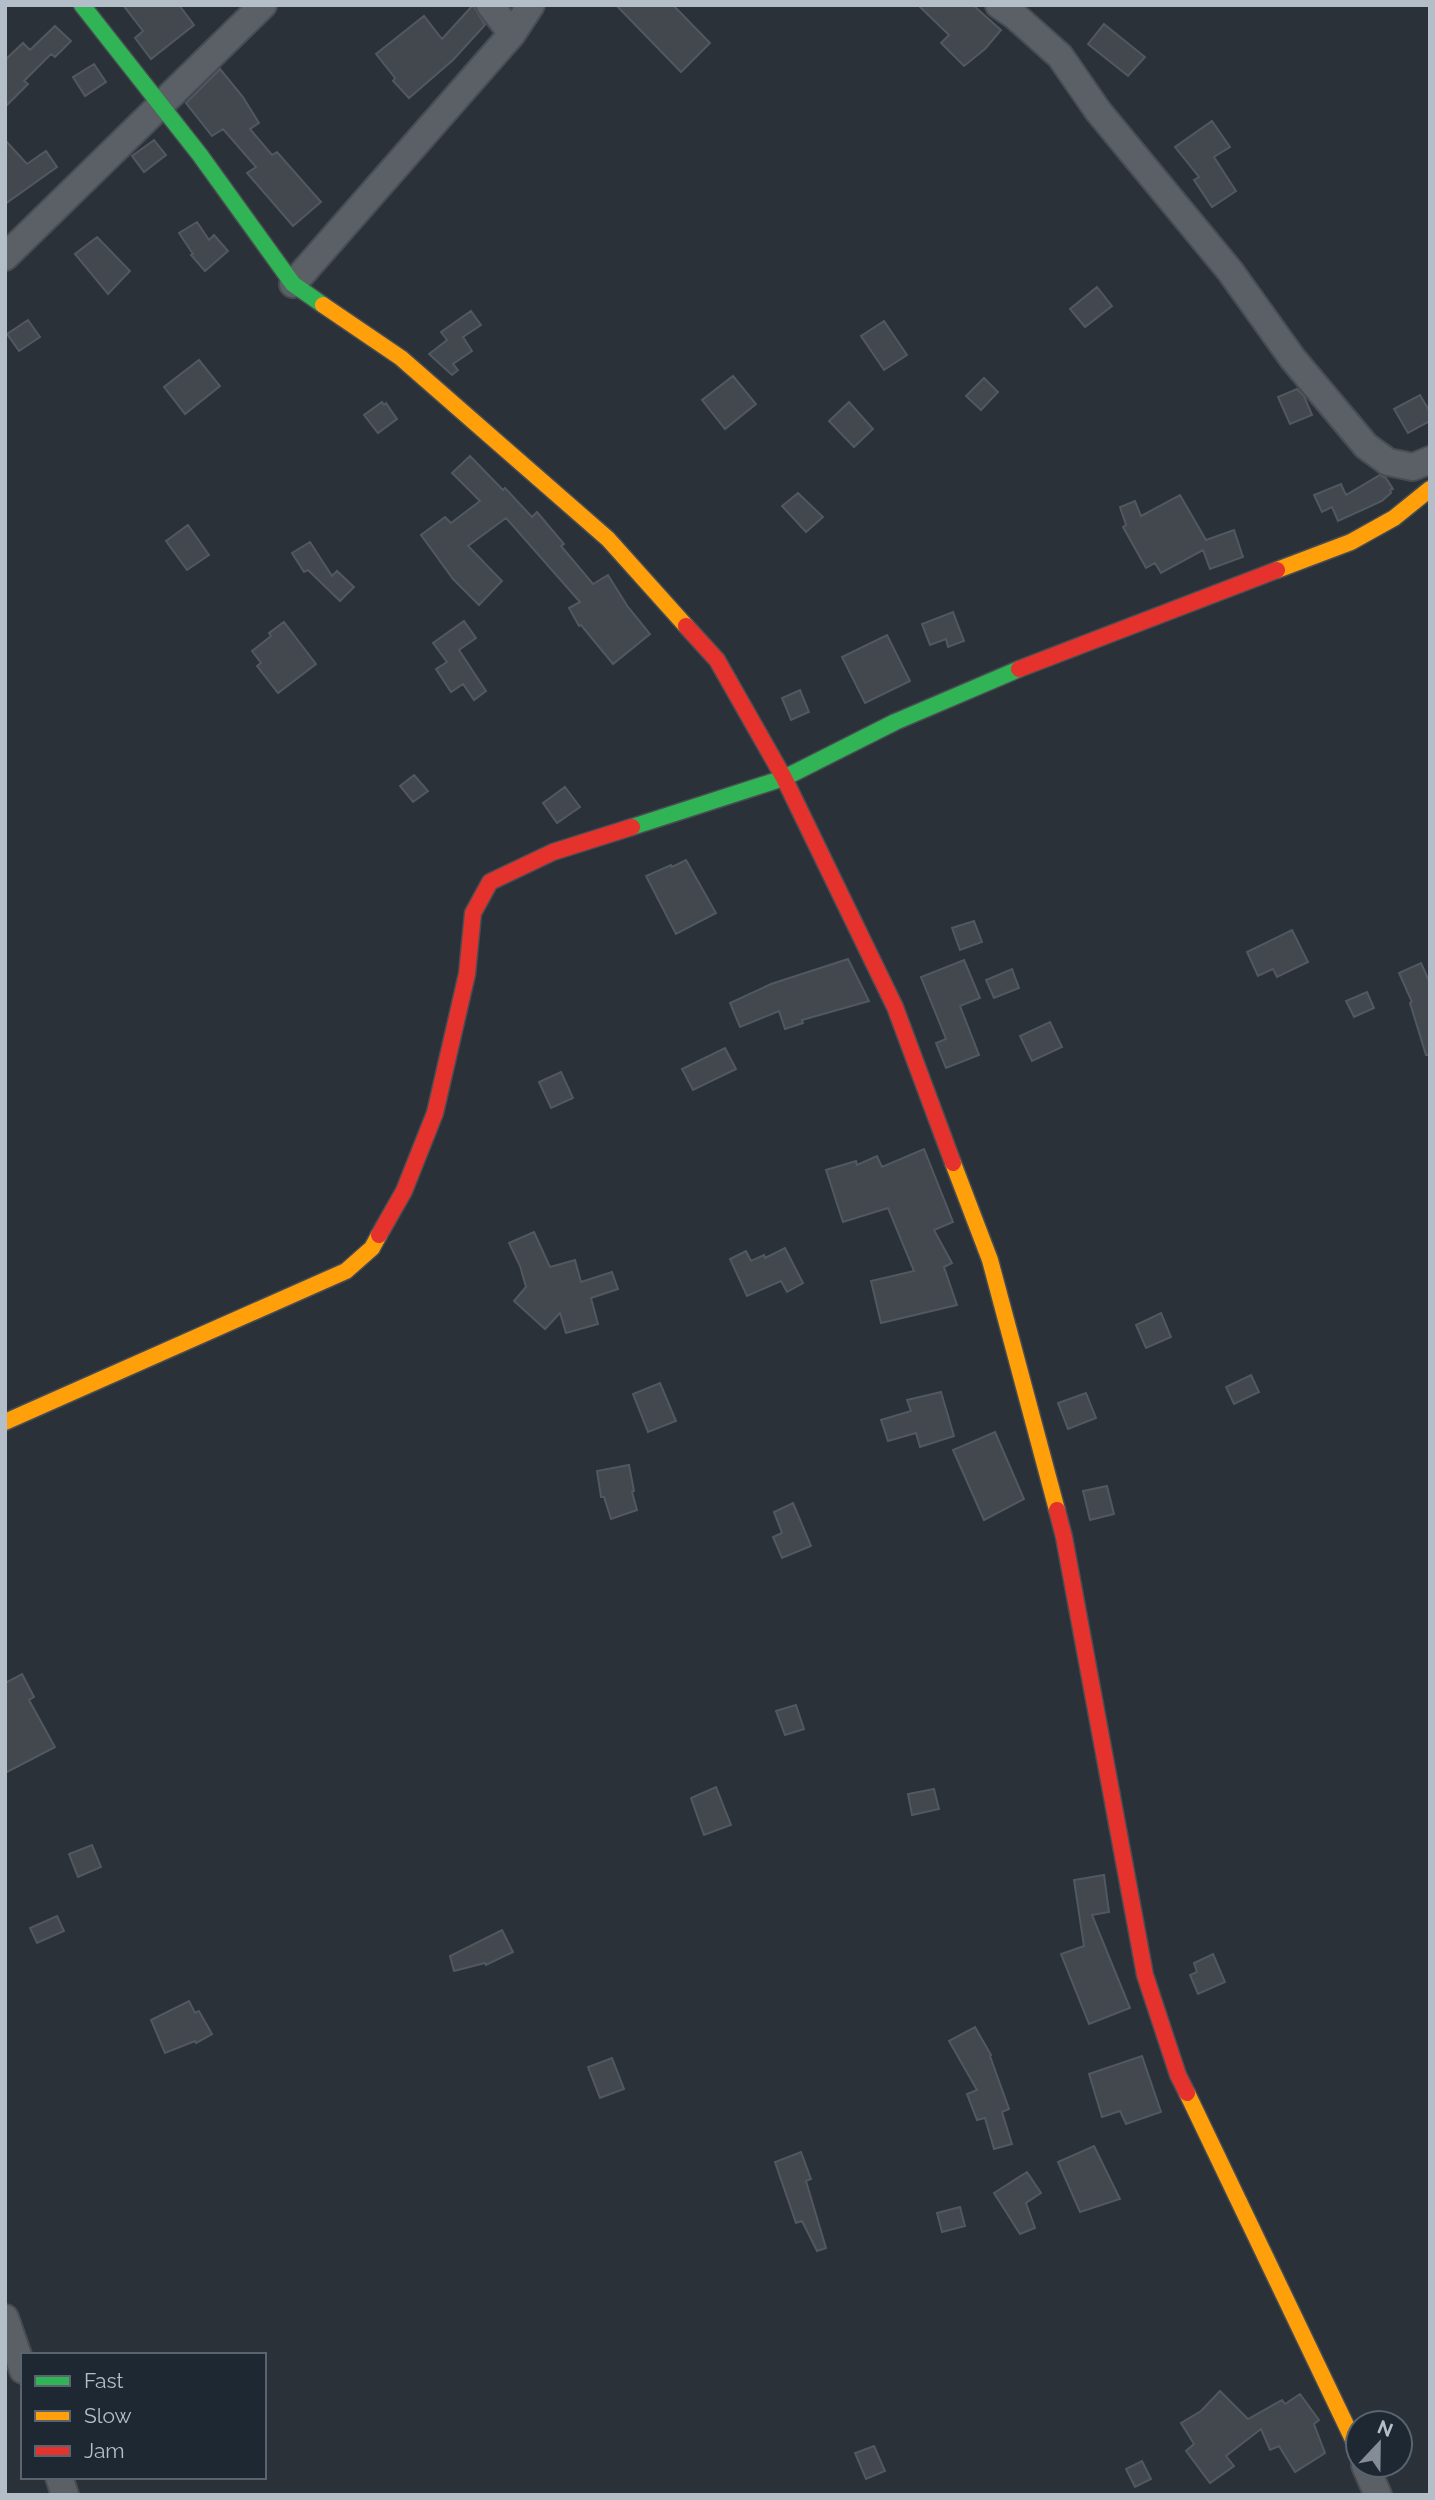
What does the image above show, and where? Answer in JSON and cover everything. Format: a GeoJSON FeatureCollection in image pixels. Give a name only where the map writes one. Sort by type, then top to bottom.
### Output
{"type":"FeatureCollection","features":[{"type":"Feature","properties":{"kind":"street"},"geometry":{"type":"LineString","coordinates":[[82,5],[200,155],[293,284],[401,358],[608,539],[717,660],[784,778],[895,1007],[990,1260],[1064,1537],[1145,1975],[1178,2075],[1344,2421]]}},
{"type":"Feature","properties":{"kind":"street"},"geometry":{"type":"LineString","coordinates":[[5,257],[263,5]]}},
{"type":"Feature","properties":{"kind":"street"},"geometry":{"type":"LineString","coordinates":[[490,5],[512,33]]}},
{"type":"Feature","properties":{"kind":"street"},"geometry":{"type":"LineString","coordinates":[[293,284],[512,33],[531,5]]}},
{"type":"Feature","properties":{"kind":"street"},"geometry":{"type":"LineString","coordinates":[[999,5],[1016,16],[1060,56],[1114,132],[1230,271],[1293,359],[1366,446],[1388,462],[1410,464],[1413,467],[1430,460]]}},
{"type":"Feature","properties":{"kind":"street"},"geometry":{"type":"LineString","coordinates":[[5,1422],[346,1271],[373,1248],[404,1191],[435,1113],[467,974],[474,913],[490,882],[553,852],[784,778],[895,722],[1044,658],[1351,542],[1394,517],[1430,489]]}},
{"type":"Feature","properties":{"kind":"street"},"geometry":{"type":"LineString","coordinates":[[5,2318],[21,2364]]}},
{"type":"Feature","properties":{"kind":"building"},"geometry":{"type":"Polygon","coordinates":[[[123,5],[179,5],[194,25],[151,59],[135,38],[143,31],[123,5]]]}},
{"type":"Feature","properties":{"kind":"building"},"geometry":{"type":"Polygon","coordinates":[[[473,5],[485,25],[453,60],[409,98],[393,81],[395,78],[376,54],[424,16],[442,39],[473,5]]]}},
{"type":"Feature","properties":{"kind":"building"},"geometry":{"type":"Polygon","coordinates":[[[616,5],[673,5],[710,43],[681,72],[616,5]]]}},
{"type":"Feature","properties":{"kind":"building"},"geometry":{"type":"Polygon","coordinates":[[[918,5],[973,5],[1001,30],[985,49],[964,66],[941,43],[949,35],[918,5]]]}},
{"type":"Feature","properties":{"kind":"building"},"geometry":{"type":"Polygon","coordinates":[[[1104,24],[1145,57],[1128,76],[1088,44],[1104,24]]]}},
{"type":"Feature","properties":{"kind":"building"},"geometry":{"type":"Polygon","coordinates":[[[55,26],[71,41],[55,57],[51,54],[24,81],[28,84],[5,107],[5,60],[23,43],[30,50],[55,26]]]}},
{"type":"Feature","properties":{"kind":"building"},"geometry":{"type":"Polygon","coordinates":[[[94,64],[106,82],[85,96],[73,77],[94,64]]]}},
{"type":"Feature","properties":{"kind":"building"},"geometry":{"type":"Polygon","coordinates":[[[220,69],[243,97],[259,123],[250,129],[272,155],[277,152],[321,202],[293,226],[247,173],[256,167],[223,129],[212,136],[186,103],[220,69]]]}},
{"type":"Feature","properties":{"kind":"building"},"geometry":{"type":"Polygon","coordinates":[[[1212,121],[1230,147],[1214,157],[1236,191],[1212,207],[1194,180],[1199,177],[1175,147],[1212,121]]]}},
{"type":"Feature","properties":{"kind":"building"},"geometry":{"type":"Polygon","coordinates":[[[5,140],[27,164],[46,151],[57,167],[5,204],[5,140]]]}},
{"type":"Feature","properties":{"kind":"building"},"geometry":{"type":"Polygon","coordinates":[[[154,140],[166,155],[144,172],[132,156],[154,140]]]}},
{"type":"Feature","properties":{"kind":"building"},"geometry":{"type":"Polygon","coordinates":[[[197,222],[209,240],[214,235],[228,251],[205,271],[191,255],[193,254],[179,233],[197,222]]]}},
{"type":"Feature","properties":{"kind":"building"},"geometry":{"type":"Polygon","coordinates":[[[97,237],[130,271],[108,294],[75,254],[97,237]]]}},
{"type":"Feature","properties":{"kind":"building"},"geometry":{"type":"Polygon","coordinates":[[[1097,287],[1112,306],[1085,327],[1070,309],[1097,287]]]}},
{"type":"Feature","properties":{"kind":"building"},"geometry":{"type":"Polygon","coordinates":[[[471,311],[481,325],[463,337],[472,351],[453,364],[458,370],[452,375],[429,354],[447,340],[441,332],[471,311]]]}},
{"type":"Feature","properties":{"kind":"building"},"geometry":{"type":"Polygon","coordinates":[[[28,320],[40,337],[19,351],[7,334],[28,320]]]}},
{"type":"Feature","properties":{"kind":"building"},"geometry":{"type":"Polygon","coordinates":[[[884,321],[907,355],[884,370],[861,336],[884,321]]]}},
{"type":"Feature","properties":{"kind":"building"},"geometry":{"type":"Polygon","coordinates":[[[199,360],[220,386],[185,414],[164,387],[199,360]]]}},
{"type":"Feature","properties":{"kind":"building"},"geometry":{"type":"Polygon","coordinates":[[[733,376],[756,404],[725,429],[702,400],[733,376]]]}},
{"type":"Feature","properties":{"kind":"building"},"geometry":{"type":"Polygon","coordinates":[[[984,378],[998,392],[981,410],[966,396],[984,378]]]}},
{"type":"Feature","properties":{"kind":"building"},"geometry":{"type":"Polygon","coordinates":[[[1297,389],[1304,396],[1312,415],[1290,424],[1278,397],[1297,389]]]}},
{"type":"Feature","properties":{"kind":"building"},"geometry":{"type":"Polygon","coordinates":[[[1420,395],[1430,412],[1430,421],[1408,433],[1394,409],[1420,395]]]}},
{"type":"Feature","properties":{"kind":"building"},"geometry":{"type":"Polygon","coordinates":[[[382,402],[384,405],[386,403],[397,419],[378,433],[364,415],[382,402]]]}},
{"type":"Feature","properties":{"kind":"building"},"geometry":{"type":"Polygon","coordinates":[[[849,402],[873,429],[854,447],[829,421],[849,402]]]}},
{"type":"Feature","properties":{"kind":"building"},"geometry":{"type":"Polygon","coordinates":[[[470,456],[532,517],[537,512],[593,584],[608,575],[628,607],[650,634],[613,664],[581,625],[579,626],[569,608],[580,602],[506,518],[468,546],[502,581],[479,605],[453,579],[421,535],[445,517],[451,523],[480,501],[452,473],[470,456]]]}},
{"type":"Feature","properties":{"kind":"building"},"geometry":{"type":"Polygon","coordinates":[[[1380,475],[1386,478],[1393,489],[1390,490],[1391,493],[1382,501],[1338,521],[1332,507],[1322,512],[1314,495],[1341,484],[1346,495],[1380,475]]]}},
{"type":"Feature","properties":{"kind":"building"},"geometry":{"type":"Polygon","coordinates":[[[798,493],[823,517],[806,532],[782,506],[798,493]]]}},
{"type":"Feature","properties":{"kind":"building"},"geometry":{"type":"Polygon","coordinates":[[[1180,495],[1206,540],[1234,530],[1243,557],[1210,569],[1203,550],[1161,573],[1155,563],[1146,568],[1123,527],[1126,525],[1120,507],[1135,501],[1141,516],[1180,495]]]}},
{"type":"Feature","properties":{"kind":"building"},"geometry":{"type":"Polygon","coordinates":[[[188,525],[209,555],[187,570],[166,541],[188,525]]]}},
{"type":"Feature","properties":{"kind":"building"},"geometry":{"type":"Polygon","coordinates":[[[310,542],[332,576],[337,571],[354,587],[340,601],[308,570],[304,572],[292,553],[310,542]]]}},
{"type":"Feature","properties":{"kind":"building"},"geometry":{"type":"Polygon","coordinates":[[[953,612],[964,641],[948,647],[946,639],[930,645],[922,624],[953,612]]]}},
{"type":"Feature","properties":{"kind":"building"},"geometry":{"type":"Polygon","coordinates":[[[464,621],[476,638],[459,650],[486,691],[474,700],[463,684],[451,692],[436,669],[447,662],[433,643],[464,621]]]}},
{"type":"Feature","properties":{"kind":"building"},"geometry":{"type":"Polygon","coordinates":[[[284,622],[316,664],[278,693],[257,666],[261,663],[252,651],[284,622]]]}},
{"type":"Feature","properties":{"kind":"building"},"geometry":{"type":"Polygon","coordinates":[[[887,635],[910,681],[865,703],[842,657],[887,635]]]}},
{"type":"Feature","properties":{"kind":"building"},"geometry":{"type":"Polygon","coordinates":[[[800,690],[809,712],[791,720],[782,698],[800,690]]]}},
{"type":"Feature","properties":{"kind":"building"},"geometry":{"type":"Polygon","coordinates":[[[414,775],[428,791],[413,802],[400,786],[414,775]]]}},
{"type":"Feature","properties":{"kind":"building"},"geometry":{"type":"Polygon","coordinates":[[[565,787],[580,807],[557,823],[543,803],[565,787]]]}},
{"type":"Feature","properties":{"kind":"building"},"geometry":{"type":"Polygon","coordinates":[[[686,860],[716,913],[676,934],[646,876],[686,860]]]}},
{"type":"Feature","properties":{"kind":"building"},"geometry":{"type":"Polygon","coordinates":[[[974,921],[982,942],[960,950],[952,928],[974,921]]]}},
{"type":"Feature","properties":{"kind":"building"},"geometry":{"type":"Polygon","coordinates":[[[1292,930],[1308,962],[1277,977],[1273,969],[1258,976],[1247,952],[1292,930]]]}},
{"type":"Feature","properties":{"kind":"building"},"geometry":{"type":"Polygon","coordinates":[[[848,959],[869,1001],[802,1020],[803,1023],[785,1029],[779,1011],[740,1027],[730,1003],[771,984],[848,959]]]}},
{"type":"Feature","properties":{"kind":"building"},"geometry":{"type":"Polygon","coordinates":[[[964,960],[980,998],[960,1006],[979,1055],[946,1068],[936,1043],[946,1039],[921,977],[964,960]]]}},
{"type":"Feature","properties":{"kind":"building"},"geometry":{"type":"Polygon","coordinates":[[[1421,963],[1430,983],[1430,1055],[1426,1055],[1410,1003],[1412,1002],[1399,973],[1421,963]]]}},
{"type":"Feature","properties":{"kind":"building"},"geometry":{"type":"Polygon","coordinates":[[[1012,969],[1019,988],[994,998],[986,980],[1012,969]]]}},
{"type":"Feature","properties":{"kind":"building"},"geometry":{"type":"Polygon","coordinates":[[[1367,992],[1374,1008],[1354,1017],[1346,1001],[1367,992]]]}},
{"type":"Feature","properties":{"kind":"building"},"geometry":{"type":"Polygon","coordinates":[[[1050,1022],[1062,1047],[1032,1061],[1020,1036],[1050,1022]]]}},
{"type":"Feature","properties":{"kind":"building"},"geometry":{"type":"Polygon","coordinates":[[[725,1048],[736,1069],[693,1090],[682,1069],[725,1048]]]}},
{"type":"Feature","properties":{"kind":"building"},"geometry":{"type":"Polygon","coordinates":[[[561,1072],[573,1098],[551,1108],[539,1082],[561,1072]]]}},
{"type":"Feature","properties":{"kind":"building"},"geometry":{"type":"Polygon","coordinates":[[[924,1149],[953,1222],[934,1230],[952,1263],[944,1267],[957,1305],[881,1323],[871,1281],[914,1271],[888,1208],[843,1222],[826,1170],[856,1161],[857,1165],[877,1156],[882,1167],[924,1149]]]}},
{"type":"Feature","properties":{"kind":"building"},"geometry":{"type":"Polygon","coordinates":[[[534,1232],[550,1267],[575,1260],[581,1282],[612,1272],[618,1289],[591,1298],[598,1324],[566,1333],[560,1313],[545,1329],[514,1301],[526,1287],[509,1243],[534,1232]]]}},
{"type":"Feature","properties":{"kind":"building"},"geometry":{"type":"Polygon","coordinates":[[[785,1248],[803,1283],[787,1292],[781,1281],[747,1296],[730,1259],[746,1251],[751,1261],[764,1255],[765,1258],[785,1248]]]}},
{"type":"Feature","properties":{"kind":"building"},"geometry":{"type":"Polygon","coordinates":[[[1161,1313],[1171,1337],[1146,1348],[1136,1325],[1161,1313]]]}},
{"type":"Feature","properties":{"kind":"building"},"geometry":{"type":"Polygon","coordinates":[[[1251,1375],[1259,1392],[1234,1404],[1226,1387],[1251,1375]]]}},
{"type":"Feature","properties":{"kind":"building"},"geometry":{"type":"Polygon","coordinates":[[[660,1383],[676,1421],[648,1432],[633,1394],[660,1383]]]}},
{"type":"Feature","properties":{"kind":"building"},"geometry":{"type":"Polygon","coordinates":[[[941,1392],[954,1436],[920,1447],[916,1433],[888,1441],[881,1420],[911,1411],[907,1400],[941,1392]]]}},
{"type":"Feature","properties":{"kind":"building"},"geometry":{"type":"Polygon","coordinates":[[[1086,1393],[1096,1418],[1068,1429],[1058,1403],[1086,1393]]]}},
{"type":"Feature","properties":{"kind":"building"},"geometry":{"type":"Polygon","coordinates":[[[995,1432],[1024,1499],[984,1520],[953,1450],[995,1432]]]}},
{"type":"Feature","properties":{"kind":"building"},"geometry":{"type":"Polygon","coordinates":[[[629,1465],[637,1510],[611,1519],[604,1497],[601,1497],[597,1471],[629,1465]]]}},
{"type":"Feature","properties":{"kind":"building"},"geometry":{"type":"Polygon","coordinates":[[[1107,1486],[1114,1514],[1090,1520],[1083,1491],[1107,1486]]]}},
{"type":"Feature","properties":{"kind":"building"},"geometry":{"type":"Polygon","coordinates":[[[793,1503],[811,1546],[782,1558],[773,1537],[782,1533],[774,1512],[793,1503]]]}},
{"type":"Feature","properties":{"kind":"building"},"geometry":{"type":"Polygon","coordinates":[[[22,1674],[34,1697],[29,1700],[55,1747],[5,1773],[5,1683],[22,1674]]]}},
{"type":"Feature","properties":{"kind":"building"},"geometry":{"type":"Polygon","coordinates":[[[796,1705],[804,1729],[785,1735],[776,1711],[796,1705]]]}},
{"type":"Feature","properties":{"kind":"building"},"geometry":{"type":"Polygon","coordinates":[[[716,1787],[731,1825],[704,1835],[691,1798],[716,1787]]]}},
{"type":"Feature","properties":{"kind":"building"},"geometry":{"type":"Polygon","coordinates":[[[934,1789],[939,1809],[912,1815],[908,1794],[934,1789]]]}},
{"type":"Feature","properties":{"kind":"building"},"geometry":{"type":"Polygon","coordinates":[[[92,1845],[101,1867],[78,1877],[69,1854],[92,1845]]]}},
{"type":"Feature","properties":{"kind":"building"},"geometry":{"type":"Polygon","coordinates":[[[1104,1875],[1109,1912],[1092,1915],[1130,2008],[1089,2024],[1061,1954],[1084,1946],[1074,1880],[1104,1875]]]}},
{"type":"Feature","properties":{"kind":"building"},"geometry":{"type":"Polygon","coordinates":[[[57,1916],[64,1931],[37,1943],[30,1928],[57,1916]]]}},
{"type":"Feature","properties":{"kind":"building"},"geometry":{"type":"Polygon","coordinates":[[[502,1930],[513,1952],[486,1965],[485,1963],[454,1971],[450,1956],[502,1930]]]}},
{"type":"Feature","properties":{"kind":"building"},"geometry":{"type":"Polygon","coordinates":[[[1213,1954],[1225,1982],[1198,1994],[1190,1975],[1197,1972],[1194,1963],[1213,1954]]]}},
{"type":"Feature","properties":{"kind":"building"},"geometry":{"type":"Polygon","coordinates":[[[189,2001],[195,2013],[199,2011],[212,2034],[196,2043],[195,2041],[165,2053],[151,2020],[189,2001]]]}},
{"type":"Feature","properties":{"kind":"building"},"geometry":{"type":"Polygon","coordinates":[[[975,2027],[991,2055],[1009,2109],[1002,2112],[1012,2144],[994,2149],[985,2118],[977,2120],[967,2094],[977,2090],[949,2041],[975,2027]]]}},
{"type":"Feature","properties":{"kind":"building"},"geometry":{"type":"Polygon","coordinates":[[[1142,2056],[1161,2112],[1126,2124],[1120,2111],[1102,2117],[1089,2074],[1142,2056]]]}},
{"type":"Feature","properties":{"kind":"building"},"geometry":{"type":"Polygon","coordinates":[[[612,2058],[624,2089],[600,2098],[588,2067],[612,2058]]]}},
{"type":"Feature","properties":{"kind":"building"},"geometry":{"type":"Polygon","coordinates":[[[1094,2146],[1120,2199],[1080,2212],[1058,2162],[1094,2146]]]}},
{"type":"Feature","properties":{"kind":"building"},"geometry":{"type":"Polygon","coordinates":[[[801,2152],[811,2179],[806,2181],[826,2248],[817,2251],[802,2221],[796,2223],[775,2162],[801,2152]]]}},
{"type":"Feature","properties":{"kind":"building"},"geometry":{"type":"Polygon","coordinates":[[[1027,2172],[1041,2193],[1026,2203],[1035,2228],[1020,2234],[994,2193],[1027,2172]]]}},
{"type":"Feature","properties":{"kind":"building"},"geometry":{"type":"Polygon","coordinates":[[[960,2207],[965,2226],[942,2232],[937,2213],[960,2207]]]}},
{"type":"Feature","properties":{"kind":"building"},"geometry":{"type":"Polygon","coordinates":[[[1220,2391],[1248,2419],[1282,2400],[1285,2404],[1300,2394],[1319,2420],[1314,2424],[1325,2453],[1295,2472],[1279,2446],[1270,2450],[1261,2429],[1226,2456],[1234,2466],[1210,2483],[1186,2451],[1194,2444],[1181,2423],[1201,2411],[1220,2391]]]}},
{"type":"Feature","properties":{"kind":"building"},"geometry":{"type":"Polygon","coordinates":[[[874,2446],[885,2471],[866,2479],[855,2453],[874,2446]]]}},
{"type":"Feature","properties":{"kind":"building"},"geometry":{"type":"Polygon","coordinates":[[[1142,2461],[1151,2479],[1135,2487],[1126,2469],[1142,2461]]]}},
{"type":"Feature","properties":{"kind":"traffic: fast"},"geometry":{"type":"LineString","coordinates":[[82,5],[200,155],[293,284],[323,305]]}},
{"type":"Feature","properties":{"kind":"traffic: fast"},"geometry":{"type":"LineString","coordinates":[[632,827],[784,778],[895,722],[1019,669]]}},
{"type":"Feature","properties":{"kind":"traffic: slow"},"geometry":{"type":"LineString","coordinates":[[323,305],[401,358],[608,539],[686,626]]}},
{"type":"Feature","properties":{"kind":"traffic: slow"},"geometry":{"type":"LineString","coordinates":[[1277,570],[1351,542],[1394,518],[1430,489]]}},
{"type":"Feature","properties":{"kind":"traffic: slow"},"geometry":{"type":"LineString","coordinates":[[953,1163],[990,1260],[1057,1510]]}},
{"type":"Feature","properties":{"kind":"traffic: slow"},"geometry":{"type":"LineString","coordinates":[[5,1422],[346,1271],[372,1248],[379,1235]]}},
{"type":"Feature","properties":{"kind":"traffic: slow"},"geometry":{"type":"LineString","coordinates":[[1187,2093],[1344,2421]]}},
{"type":"Feature","properties":{"kind":"traffic: jam"},"geometry":{"type":"LineString","coordinates":[[1019,669],[1277,570]]}},
{"type":"Feature","properties":{"kind":"traffic: jam"},"geometry":{"type":"LineString","coordinates":[[686,626],[717,660],[784,778],[895,1007],[953,1163]]}},
{"type":"Feature","properties":{"kind":"traffic: jam"},"geometry":{"type":"LineString","coordinates":[[379,1235],[404,1191],[435,1113],[467,974],[473,913],[490,882],[553,852],[632,827]]}},
{"type":"Feature","properties":{"kind":"traffic: jam"},"geometry":{"type":"LineString","coordinates":[[1057,1510],[1145,1975],[1178,2075],[1187,2093]]}}]}
